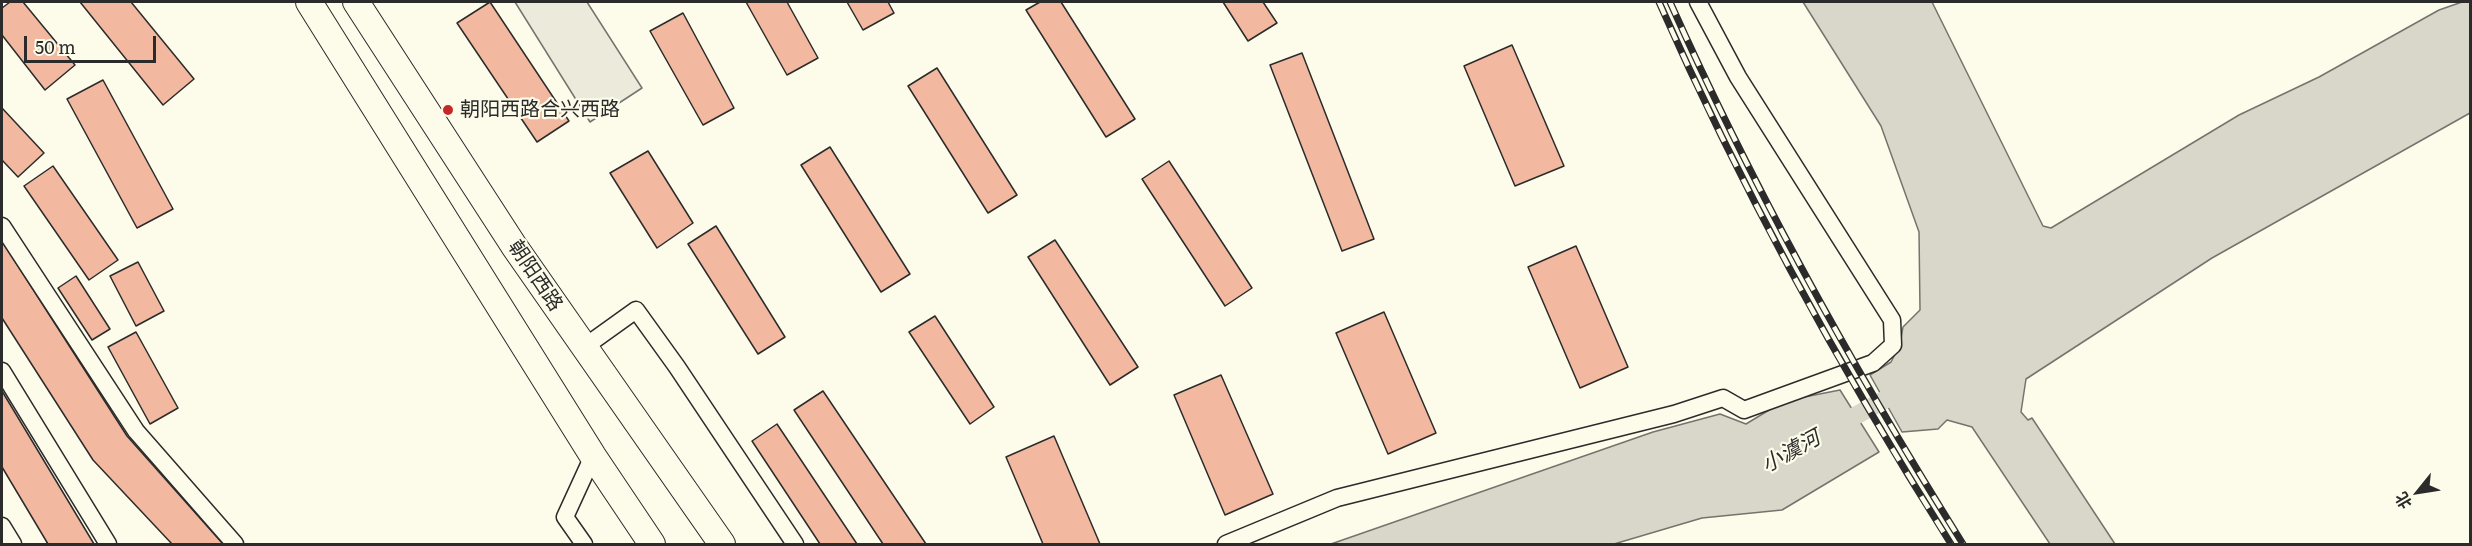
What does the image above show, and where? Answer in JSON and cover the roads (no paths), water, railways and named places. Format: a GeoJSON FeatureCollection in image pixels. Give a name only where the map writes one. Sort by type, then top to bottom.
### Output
{"type":"FeatureCollection","features":[{"type":"Feature","properties":{"kind":"main road"},"geometry":{"type":"LineString","coordinates":[[309,2],[593,456],[652,544]]}},
{"type":"Feature","properties":{"kind":"main road","name":"朝阳西路"},"geometry":{"type":"LineString","coordinates":[[356,2],[514,246],[722,544]]}},
{"type":"Feature","properties":{"kind":"street"},"geometry":{"type":"LineString","coordinates":[[1226,544],[1337,498],[1674,414],[1723,398],[1744,410],[1873,363],[1893,345],[1892,320],[1738,77],[1698,2]]}},
{"type":"Feature","properties":{"kind":"street"},"geometry":{"type":"LineString","coordinates":[[2,226],[136,431],[235,544]]}},
{"type":"Feature","properties":{"kind":"street"},"geometry":{"type":"LineString","coordinates":[[583,348],[636,310],[677,367],[795,544]]}},
{"type":"Feature","properties":{"kind":"street"},"geometry":{"type":"LineString","coordinates":[[2,371],[108,544]]}},
{"type":"Feature","properties":{"kind":"street"},"geometry":{"type":"LineString","coordinates":[[584,544],[565,517],[593,456]]}},
{"type":"Feature","properties":{"kind":"street"},"geometry":{"type":"LineString","coordinates":[[2,526],[13,544]]}},
{"type":"Feature","properties":{"kind":"water"},"geometry":{"type":"Polygon","coordinates":[[[1803,2],[1932,2],[2043,226],[2051,228],[2239,115],[2319,77],[2439,10],[2462,2],[2470,2],[2470,113],[2212,258],[2026,379],[2021,412],[2028,420],[2032,418],[2115,544],[2050,544],[1972,427],[1947,420],[1938,429],[1902,432],[1870,375],[1891,362],[1900,345],[1903,327],[1920,310],[1919,232],[1881,126],[1803,2]]]}},
{"type":"Feature","properties":{"kind":"water"},"geometry":{"type":"Polygon","coordinates":[[[1840,390],[1879,452],[1782,510],[1702,518],[1614,544],[1331,544],[1653,432],[1720,414],[1746,424],[1784,401],[1840,390]]]}},
{"type":"Feature","properties":{"kind":"waterway","name":"小澞河"},"geometry":{"type":"LineString","coordinates":[[1835,427],[1906,388]]}},
{"type":"Feature","properties":{"kind":"railway"},"geometry":{"type":"LineString","coordinates":[[1659,2],[1724,142],[1795,278],[1832,346],[1951,544]]}},
{"type":"Feature","properties":{"kind":"railway"},"geometry":{"type":"LineString","coordinates":[[1670,2],[1736,142],[1807,278],[1883,412],[1963,544]]}},
{"type":"Feature","properties":{"kind":"place","name":"朝阳西路合兴西路"},"geometry":{"type":"Point","coordinates":[448,110]}}]}
